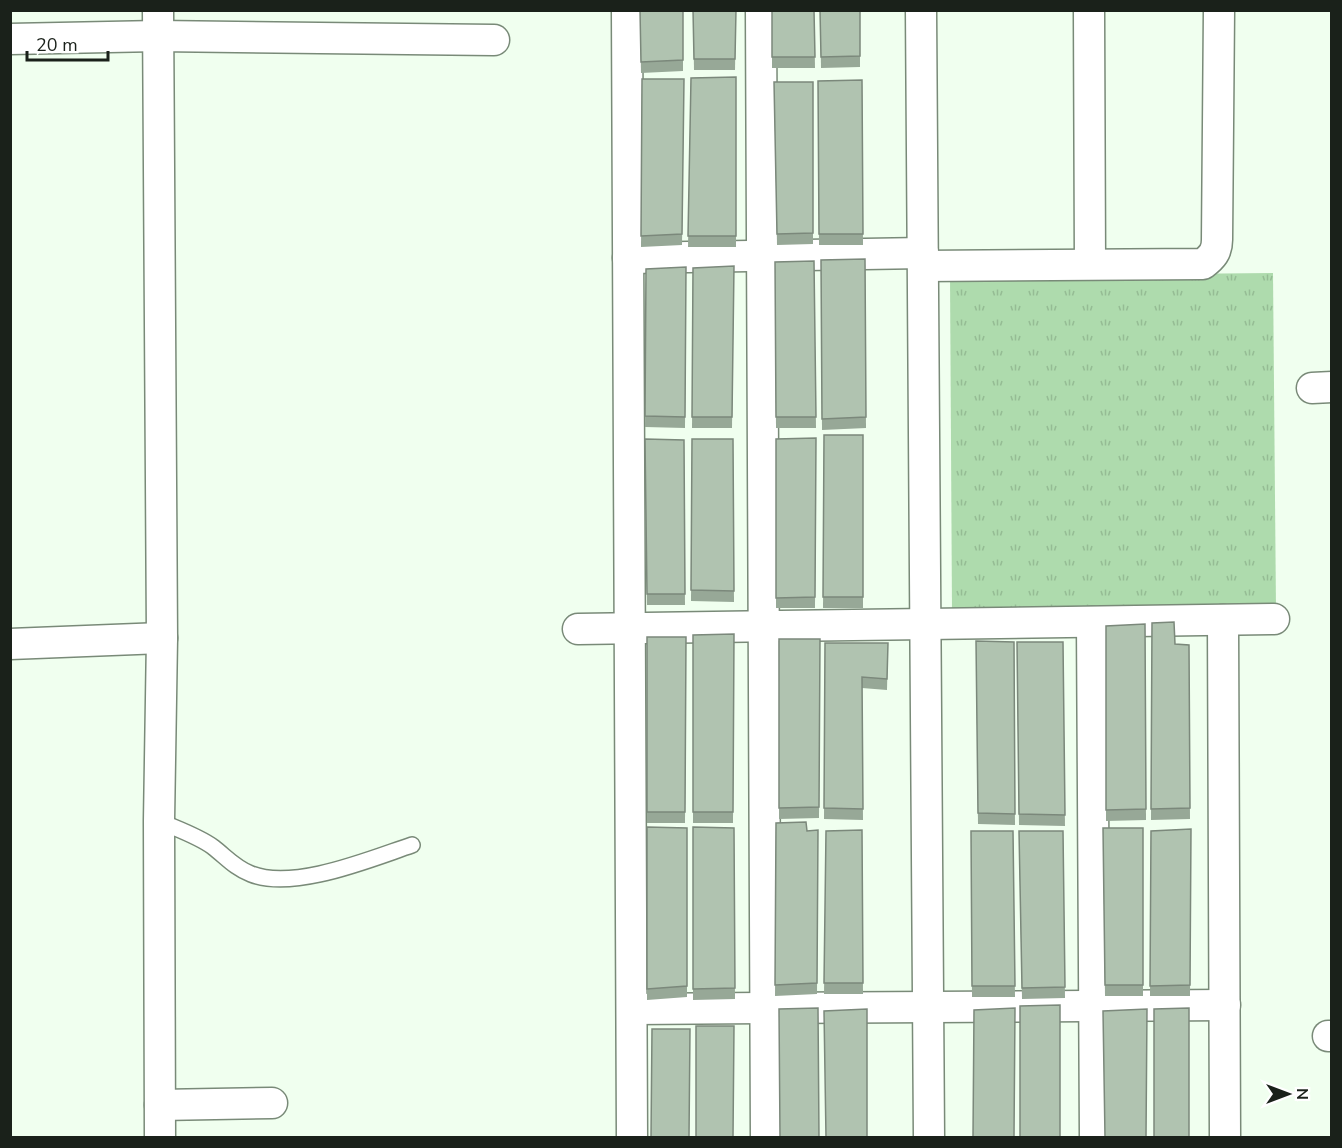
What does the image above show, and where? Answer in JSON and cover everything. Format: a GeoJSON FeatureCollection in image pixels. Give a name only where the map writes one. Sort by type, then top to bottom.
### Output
{"type":"FeatureCollection","features":[{"type":"Feature","properties":{"kind":"street"},"geometry":{"type":"LineString","coordinates":[[627,10],[632,1137]]}},
{"type":"Feature","properties":{"kind":"street"},"geometry":{"type":"LineString","coordinates":[[761,10],[766,1137]]}},
{"type":"Feature","properties":{"kind":"street"},"geometry":{"type":"LineString","coordinates":[[921,10],[929,1137]]}},
{"type":"Feature","properties":{"kind":"street"},"geometry":{"type":"LineString","coordinates":[[1089,10],[1090,264]]}},
{"type":"Feature","properties":{"kind":"street"},"geometry":{"type":"LineString","coordinates":[[628,258],[762,256],[1090,264],[1203,264],[1212,258],[1217,249],[1219,10]]}},
{"type":"Feature","properties":{"kind":"street"},"geometry":{"type":"LineString","coordinates":[[158,23],[162,638],[159,821],[160,1137]]}},
{"type":"Feature","properties":{"kind":"street"},"geometry":{"type":"LineString","coordinates":[[10,39],[158,23],[494,40]]}},
{"type":"Feature","properties":{"kind":"street"},"geometry":{"type":"LineString","coordinates":[[1223,620],[1225,1137]]}},
{"type":"Feature","properties":{"kind":"street"},"geometry":{"type":"LineString","coordinates":[[578,629],[1274,620]]}},
{"type":"Feature","properties":{"kind":"street"},"geometry":{"type":"LineString","coordinates":[[1092,622],[1095,1137]]}},
{"type":"Feature","properties":{"kind":"street"},"geometry":{"type":"LineString","coordinates":[[10,644],[162,638]]}},
{"type":"Feature","properties":{"kind":"street"},"geometry":{"type":"LineString","coordinates":[[632,1009],[1225,1005]]}},
{"type":"Feature","properties":{"kind":"street"},"geometry":{"type":"LineString","coordinates":[[160,1105],[272,1102]]}},
{"type":"Feature","properties":{"kind":"lane"},"geometry":{"type":"LineString","coordinates":[[159,821],[213,847],[231,864],[252,874],[273,878],[293,878],[346,867],[412,845]]}},
{"type":"Feature","properties":{"kind":"green space"},"geometry":{"type":"Polygon","coordinates":[[[1273,273],[1276,610],[952,612],[950,276],[1273,273]]]}},
{"type":"Feature","properties":{"kind":"building"},"geometry":{"type":"Polygon","coordinates":[[[640,10],[683,10],[683,60],[641,62],[640,10]]]}},
{"type":"Feature","properties":{"kind":"building"},"geometry":{"type":"Polygon","coordinates":[[[693,10],[736,10],[735,59],[694,59],[693,10]]]}},
{"type":"Feature","properties":{"kind":"building"},"geometry":{"type":"Polygon","coordinates":[[[772,10],[814,10],[815,57],[772,57],[772,10]]]}},
{"type":"Feature","properties":{"kind":"building"},"geometry":{"type":"Polygon","coordinates":[[[820,10],[860,10],[860,56],[821,57],[820,10]]]}},
{"type":"Feature","properties":{"kind":"building"},"geometry":{"type":"Polygon","coordinates":[[[736,77],[736,236],[688,236],[691,78],[736,77]]]}},
{"type":"Feature","properties":{"kind":"building"},"geometry":{"type":"Polygon","coordinates":[[[642,79],[684,79],[682,234],[641,236],[642,79]]]}},
{"type":"Feature","properties":{"kind":"building"},"geometry":{"type":"Polygon","coordinates":[[[862,80],[863,234],[819,234],[818,81],[862,80]]]}},
{"type":"Feature","properties":{"kind":"building"},"geometry":{"type":"Polygon","coordinates":[[[774,82],[813,82],[813,233],[777,234],[774,82]]]}},
{"type":"Feature","properties":{"kind":"building"},"geometry":{"type":"Polygon","coordinates":[[[865,259],[866,417],[822,419],[821,260],[865,259]]]}},
{"type":"Feature","properties":{"kind":"building"},"geometry":{"type":"Polygon","coordinates":[[[814,261],[816,417],[776,417],[775,262],[814,261]]]}},
{"type":"Feature","properties":{"kind":"building"},"geometry":{"type":"Polygon","coordinates":[[[734,266],[732,417],[692,417],[693,268],[734,266]]]}},
{"type":"Feature","properties":{"kind":"building"},"geometry":{"type":"Polygon","coordinates":[[[686,267],[685,417],[645,416],[646,269],[686,267]]]}},
{"type":"Feature","properties":{"kind":"building"},"geometry":{"type":"Polygon","coordinates":[[[824,435],[863,435],[863,597],[823,597],[824,435]]]}},
{"type":"Feature","properties":{"kind":"building"},"geometry":{"type":"Polygon","coordinates":[[[816,438],[815,597],[776,598],[776,439],[816,438]]]}},
{"type":"Feature","properties":{"kind":"building"},"geometry":{"type":"Polygon","coordinates":[[[645,439],[684,440],[685,594],[647,594],[645,439]]]}},
{"type":"Feature","properties":{"kind":"building"},"geometry":{"type":"Polygon","coordinates":[[[692,439],[733,439],[734,591],[691,590],[692,439]]]}},
{"type":"Feature","properties":{"kind":"building"},"geometry":{"type":"Polygon","coordinates":[[[1174,622],[1175,644],[1189,645],[1190,808],[1151,809],[1152,623],[1174,622]]]}},
{"type":"Feature","properties":{"kind":"building"},"geometry":{"type":"Polygon","coordinates":[[[1145,624],[1146,809],[1106,810],[1106,626],[1145,624]]]}},
{"type":"Feature","properties":{"kind":"building"},"geometry":{"type":"Polygon","coordinates":[[[734,634],[733,812],[693,812],[693,635],[734,634]]]}},
{"type":"Feature","properties":{"kind":"building"},"geometry":{"type":"Polygon","coordinates":[[[647,637],[686,637],[685,812],[647,812],[647,637]]]}},
{"type":"Feature","properties":{"kind":"building"},"geometry":{"type":"Polygon","coordinates":[[[779,639],[820,639],[819,807],[779,808],[779,639]]]}},
{"type":"Feature","properties":{"kind":"building"},"geometry":{"type":"Polygon","coordinates":[[[976,641],[1014,642],[1015,814],[978,813],[976,641]]]}},
{"type":"Feature","properties":{"kind":"building"},"geometry":{"type":"Polygon","coordinates":[[[1017,642],[1063,642],[1065,815],[1019,814],[1017,642]]]}},
{"type":"Feature","properties":{"kind":"building"},"geometry":{"type":"Polygon","coordinates":[[[825,643],[888,643],[887,679],[862,677],[863,809],[824,808],[825,643]]]}},
{"type":"Feature","properties":{"kind":"building"},"geometry":{"type":"Polygon","coordinates":[[[806,822],[807,831],[818,830],[817,983],[775,985],[776,823],[806,822]]]}},
{"type":"Feature","properties":{"kind":"building"},"geometry":{"type":"Polygon","coordinates":[[[647,827],[687,828],[687,986],[647,989],[647,827]]]}},
{"type":"Feature","properties":{"kind":"building"},"geometry":{"type":"Polygon","coordinates":[[[693,827],[734,828],[735,988],[693,989],[693,827]]]}},
{"type":"Feature","properties":{"kind":"building"},"geometry":{"type":"Polygon","coordinates":[[[1103,828],[1143,828],[1143,985],[1105,985],[1103,828]]]}},
{"type":"Feature","properties":{"kind":"building"},"geometry":{"type":"Polygon","coordinates":[[[1191,829],[1190,985],[1150,986],[1151,831],[1191,829]]]}},
{"type":"Feature","properties":{"kind":"building"},"geometry":{"type":"Polygon","coordinates":[[[862,830],[863,983],[824,983],[826,831],[862,830]]]}},
{"type":"Feature","properties":{"kind":"building"},"geometry":{"type":"Polygon","coordinates":[[[971,831],[1013,831],[1015,986],[972,986],[971,831]]]}},
{"type":"Feature","properties":{"kind":"building"},"geometry":{"type":"Polygon","coordinates":[[[1019,831],[1063,831],[1065,987],[1022,988],[1019,831]]]}},
{"type":"Feature","properties":{"kind":"building"},"geometry":{"type":"Polygon","coordinates":[[[1060,1005],[1060,1137],[1020,1137],[1020,1006],[1060,1005]]]}},
{"type":"Feature","properties":{"kind":"building"},"geometry":{"type":"Polygon","coordinates":[[[818,1008],[819,1137],[780,1137],[779,1009],[818,1008]]]}},
{"type":"Feature","properties":{"kind":"building"},"geometry":{"type":"Polygon","coordinates":[[[1015,1008],[1014,1137],[973,1137],[974,1010],[1015,1008]]]}},
{"type":"Feature","properties":{"kind":"building"},"geometry":{"type":"Polygon","coordinates":[[[1189,1008],[1189,1137],[1154,1137],[1154,1009],[1189,1008]]]}},
{"type":"Feature","properties":{"kind":"building"},"geometry":{"type":"Polygon","coordinates":[[[867,1009],[867,1137],[826,1137],[824,1011],[867,1009]]]}},
{"type":"Feature","properties":{"kind":"building"},"geometry":{"type":"Polygon","coordinates":[[[1147,1009],[1146,1137],[1105,1137],[1103,1011],[1147,1009]]]}},
{"type":"Feature","properties":{"kind":"building"},"geometry":{"type":"Polygon","coordinates":[[[696,1026],[734,1026],[733,1137],[696,1137],[696,1026]]]}},
{"type":"Feature","properties":{"kind":"building"},"geometry":{"type":"Polygon","coordinates":[[[652,1029],[690,1029],[689,1137],[651,1137],[652,1029]]]}}]}
